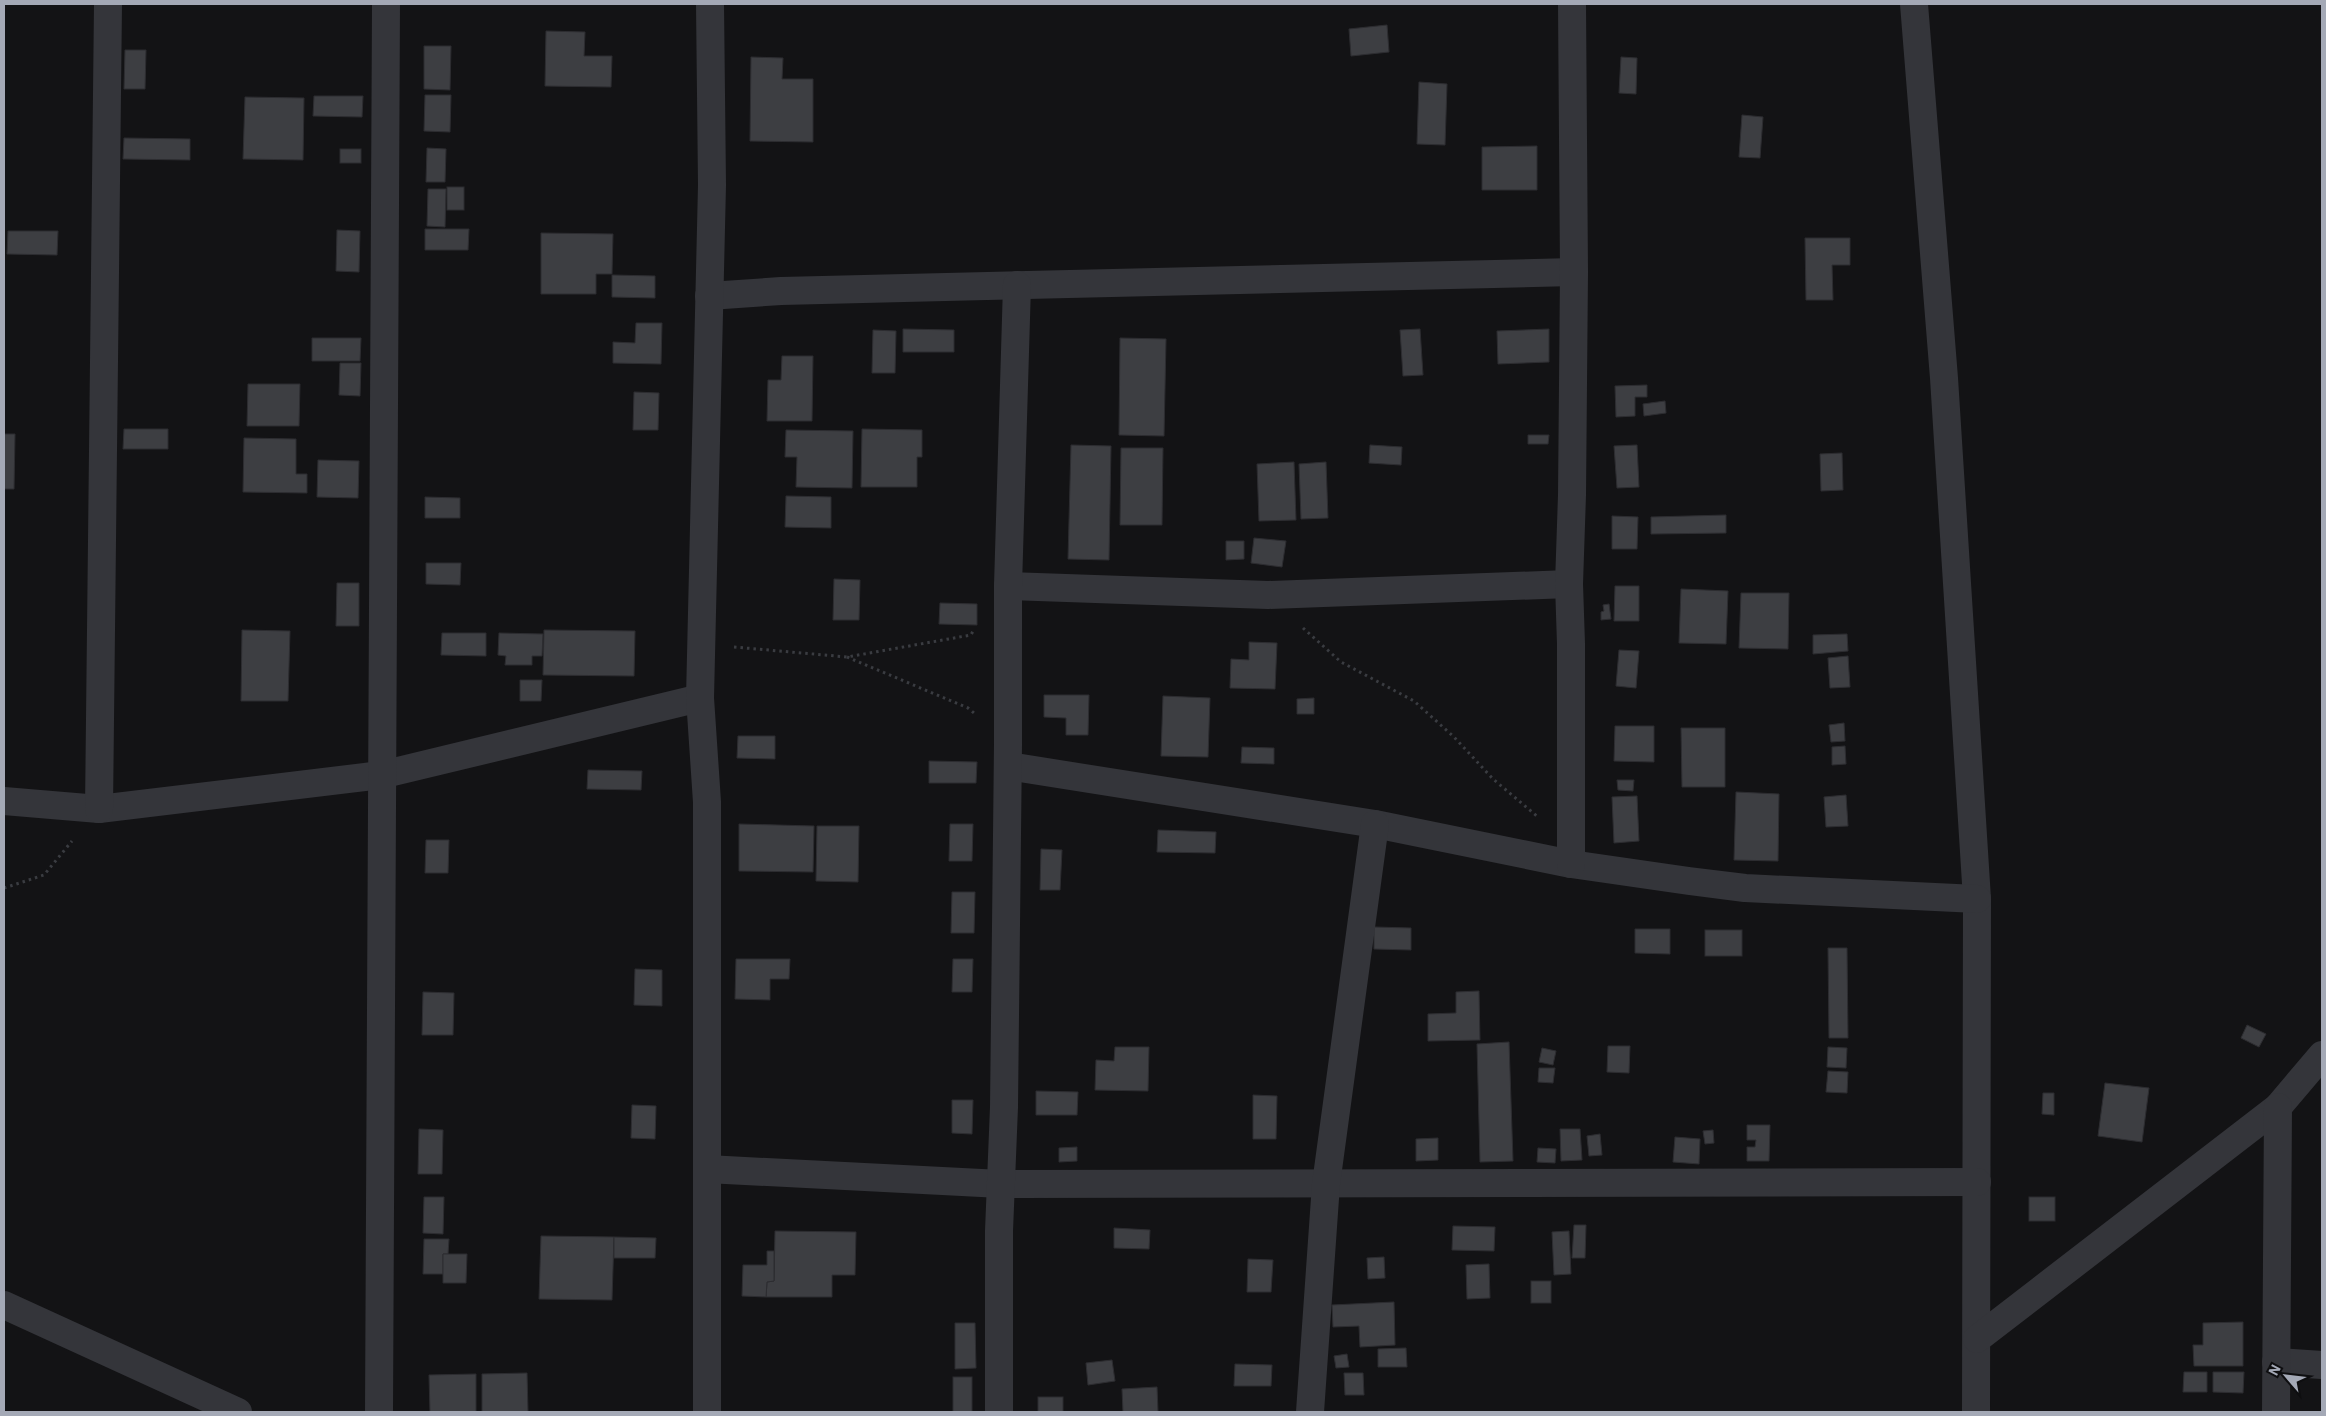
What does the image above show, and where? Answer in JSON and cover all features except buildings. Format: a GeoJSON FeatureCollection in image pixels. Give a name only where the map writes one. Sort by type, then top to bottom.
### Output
{"type":"FeatureCollection","features":[{"type":"Feature","properties":{"kind":"street"},"geometry":{"type":"LineString","coordinates":[[98,809],[108,4]]}},
{"type":"Feature","properties":{"kind":"street"},"geometry":{"type":"LineString","coordinates":[[378,1412],[386,4]]}},
{"type":"Feature","properties":{"kind":"street"},"geometry":{"type":"LineString","coordinates":[[707,1412],[707,802],[700,698],[712,185],[710,4]]}},
{"type":"Feature","properties":{"kind":"street"},"geometry":{"type":"LineString","coordinates":[[1571,864],[1572,660],[1569,584],[1572,495],[1574,272],[1572,4]]}},
{"type":"Feature","properties":{"kind":"street"},"geometry":{"type":"LineString","coordinates":[[1914,4],[1944,378],[1977,900],[1976,1412]]}},
{"type":"Feature","properties":{"kind":"street"},"geometry":{"type":"LineString","coordinates":[[709,296],[781,291],[1574,272]]}},
{"type":"Feature","properties":{"kind":"street"},"geometry":{"type":"LineString","coordinates":[[999,1412],[1008,755],[1008,586],[1017,285]]}},
{"type":"Feature","properties":{"kind":"street"},"geometry":{"type":"LineString","coordinates":[[1008,586],[1268,595],[1569,584]]}},
{"type":"Feature","properties":{"kind":"street"},"geometry":{"type":"LineString","coordinates":[[4,801],[98,809],[381,775],[700,698]]}},
{"type":"Feature","properties":{"kind":"street"},"geometry":{"type":"LineString","coordinates":[[1008,755],[1375,824],[1571,864],[1745,888],[1977,900]]}},
{"type":"Feature","properties":{"kind":"street"},"geometry":{"type":"LineString","coordinates":[[1310,1412],[1326,1184],[1375,824]]}},
{"type":"Feature","properties":{"kind":"street"},"geometry":{"type":"LineString","coordinates":[[1977,1339],[2278,1107],[2322,1055]]}},
{"type":"Feature","properties":{"kind":"street"},"geometry":{"type":"LineString","coordinates":[[2276,1412],[2278,1107]]}},
{"type":"Feature","properties":{"kind":"street"},"geometry":{"type":"LineString","coordinates":[[707,1169],[1001,1184],[1976,1182]]}},
{"type":"Feature","properties":{"kind":"street"},"geometry":{"type":"LineString","coordinates":[[4,1306],[238,1412]]}},
{"type":"Feature","properties":{"kind":"street"},"geometry":{"type":"LineString","coordinates":[[2276,1362],[2322,1365]]}},
{"type":"Feature","properties":{"kind":"path"},"geometry":{"type":"LineString","coordinates":[[1268,595],[1341,662],[1414,701],[1441,725],[1493,779],[1537,817],[1571,864]]}},
{"type":"Feature","properties":{"kind":"path"},"geometry":{"type":"LineString","coordinates":[[701,644],[847,657],[971,634],[976,628]]}},
{"type":"Feature","properties":{"kind":"path"},"geometry":{"type":"LineString","coordinates":[[847,657],[968,708],[1008,755]]}},
{"type":"Feature","properties":{"kind":"path"},"geometry":{"type":"LineString","coordinates":[[4,888],[44,876],[98,809]]}}]}
